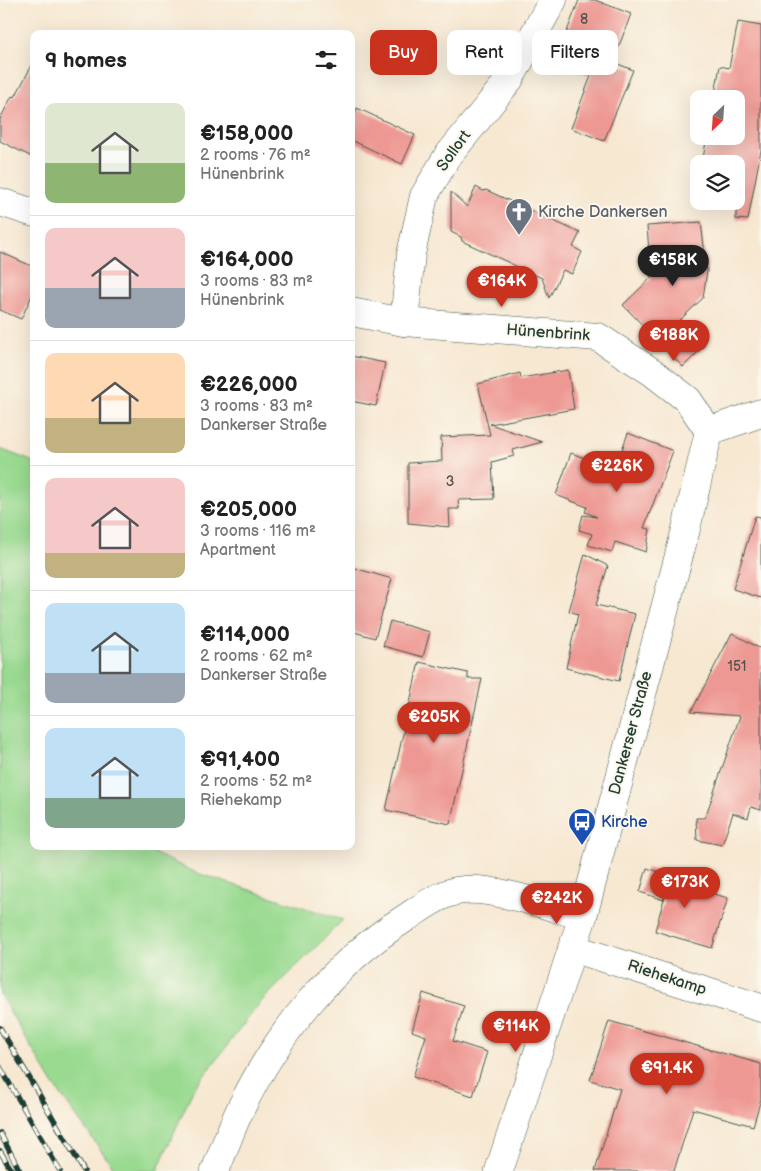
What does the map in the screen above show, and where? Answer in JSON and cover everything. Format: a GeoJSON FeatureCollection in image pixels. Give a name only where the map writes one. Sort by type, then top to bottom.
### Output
{"type":"FeatureCollection","features":[{"type":"Feature","properties":{"kind":"street","name":"Sollort"},"geometry":{"type":"LineString","coordinates":[[404,322],[410,254],[424,196],[447,157],[509,80],[553,0]]}},
{"type":"Feature","properties":{"kind":"street"},"geometry":{"type":"LineString","coordinates":[[0,202],[30,212]]}},
{"type":"Feature","properties":{"kind":"street","name":"Hünenbrink"},"geometry":{"type":"LineString","coordinates":[[355,313],[404,322],[598,336],[652,372],[688,400],[709,431]]}},
{"type":"Feature","properties":{"kind":"street"},"geometry":{"type":"LineString","coordinates":[[709,431],[761,413]]}},
{"type":"Feature","properties":{"kind":"street","name":"Dankerser Straße"},"geometry":{"type":"LineString","coordinates":[[499,1171],[583,916],[686,529],[709,431]]}},
{"type":"Feature","properties":{"kind":"street"},"geometry":{"type":"LineString","coordinates":[[215,1171],[240,1108],[280,1039],[314,995],[381,934],[436,898],[464,890],[489,891],[583,916]]}},
{"type":"Feature","properties":{"kind":"street","name":"Riehekamp"},"geometry":{"type":"LineString","coordinates":[[572,948],[761,1008]]}},
{"type":"Feature","properties":{"kind":"green space"},"geometry":{"type":"Polygon","coordinates":[[[0,449],[30,460],[30,850],[147,850],[197,873],[343,920],[260,1003],[193,1090],[157,1171],[116,1171],[53,1084],[0,995],[0,449]]]}},
{"type":"Feature","properties":{"kind":"building"},"geometry":{"type":"Polygon","coordinates":[[[579,0],[595,0],[631,14],[618,49],[618,30],[568,30],[579,0]]]}},
{"type":"Feature","properties":{"kind":"building"},"geometry":{"type":"Polygon","coordinates":[[[738,22],[761,26],[761,150],[748,220],[736,219],[736,210],[745,210],[745,155],[704,155],[705,145],[745,145],[745,90],[716,90],[720,66],[729,68],[738,22]]]}},
{"type":"Feature","properties":{"kind":"building"},"geometry":{"type":"Polygon","coordinates":[[[618,64],[633,70],[604,141],[571,128],[591,76],[588,75],[618,75],[618,64]]]}},
{"type":"Feature","properties":{"kind":"building"},"geometry":{"type":"Polygon","coordinates":[[[30,69],[30,156],[0,141],[0,119],[12,96],[15,97],[30,69]]]}},
{"type":"Feature","properties":{"kind":"building"},"geometry":{"type":"Polygon","coordinates":[[[357,108],[415,135],[402,164],[355,142],[355,112],[357,108]]]}},
{"type":"Feature","properties":{"kind":"building","name":"Kirche Dankersen"},"geometry":{"type":"Polygon","coordinates":[[[476,187],[580,233],[573,247],[582,252],[572,274],[563,270],[549,298],[542,278],[462,241],[461,237],[451,232],[451,192],[467,207],[476,187]]]}},
{"type":"Feature","properties":{"kind":"building"},"geometry":{"type":"Polygon","coordinates":[[[701,222],[707,271],[703,298],[680,320],[705,345],[683,367],[623,305],[651,278],[647,226],[701,222]]]}},
{"type":"Feature","properties":{"kind":"building"},"geometry":{"type":"Polygon","coordinates":[[[0,252],[30,265],[30,300],[21,319],[0,310],[0,252]]]}},
{"type":"Feature","properties":{"kind":"building"},"geometry":{"type":"Polygon","coordinates":[[[355,357],[385,363],[376,406],[355,402],[355,357]]]}},
{"type":"Feature","properties":{"kind":"building"},"geometry":{"type":"Polygon","coordinates":[[[568,370],[574,409],[490,424],[542,442],[513,450],[514,456],[492,462],[494,499],[458,500],[459,509],[449,509],[450,527],[408,523],[408,463],[442,461],[441,437],[490,435],[478,384],[520,373],[521,378],[568,370]]]}},
{"type":"Feature","properties":{"kind":"building"},"geometry":{"type":"Polygon","coordinates":[[[628,433],[673,451],[644,528],[650,529],[646,552],[615,542],[612,552],[588,545],[592,534],[579,530],[583,515],[597,517],[585,512],[587,507],[556,495],[571,453],[615,469],[628,433]]]}},
{"type":"Feature","properties":{"kind":"building"},"geometry":{"type":"Polygon","coordinates":[[[755,516],[761,517],[761,598],[733,589],[755,516]]]}},
{"type":"Feature","properties":{"kind":"building"},"geometry":{"type":"Polygon","coordinates":[[[585,554],[608,566],[596,605],[635,614],[619,681],[566,668],[578,614],[569,611],[585,554]]]}},
{"type":"Feature","properties":{"kind":"building"},"geometry":{"type":"Polygon","coordinates":[[[355,568],[392,579],[375,638],[355,632],[355,568]]]}},
{"type":"Feature","properties":{"kind":"building"},"geometry":{"type":"Polygon","coordinates":[[[390,621],[430,632],[423,657],[383,646],[390,621]]]}},
{"type":"Feature","properties":{"kind":"building"},"geometry":{"type":"Polygon","coordinates":[[[732,633],[761,649],[761,810],[751,807],[748,818],[733,813],[722,845],[697,840],[696,818],[705,818],[740,716],[691,712],[732,633]]]}},
{"type":"Feature","properties":{"kind":"building"},"geometry":{"type":"Polygon","coordinates":[[[419,662],[468,673],[468,679],[482,679],[450,824],[386,810],[419,662]]]}},
{"type":"Feature","properties":{"kind":"building"},"geometry":{"type":"Polygon","coordinates":[[[647,868],[671,876],[670,881],[728,898],[712,948],[655,931],[664,900],[640,892],[647,868]]]}},
{"type":"Feature","properties":{"kind":"building"},"geometry":{"type":"Polygon","coordinates":[[[423,993],[464,1006],[453,1041],[487,1052],[473,1096],[413,1077],[426,1036],[412,1031],[423,993]]]}},
{"type":"Feature","properties":{"kind":"building"},"geometry":{"type":"Polygon","coordinates":[[[609,1021],[761,1064],[761,1099],[753,1126],[693,1109],[674,1171],[595,1171],[620,1089],[590,1080],[609,1021]]]}},
{"type":"Feature","properties":{"kind":"railway"},"geometry":{"type":"LineString","coordinates":[[0,1028],[84,1171]]}},
{"type":"Feature","properties":{"kind":"railway"},"geometry":{"type":"LineString","coordinates":[[0,1067],[60,1171]]}},
{"type":"Feature","properties":{"kind":"railway"},"geometry":{"type":"LineString","coordinates":[[0,1133],[20,1171]]}},
{"type":"Feature","properties":{"kind":"railway"},"geometry":{"type":"LineString","coordinates":[[0,1151],[12,1171]]}},
{"type":"Feature","properties":{"kind":"place","name":"Kirche Dankersen"},"geometry":{"type":"Point","coordinates":[519,236]}},
{"type":"Feature","properties":{"kind":"place","name":"Kirche"},"geometry":{"type":"Point","coordinates":[582,846]}}]}
